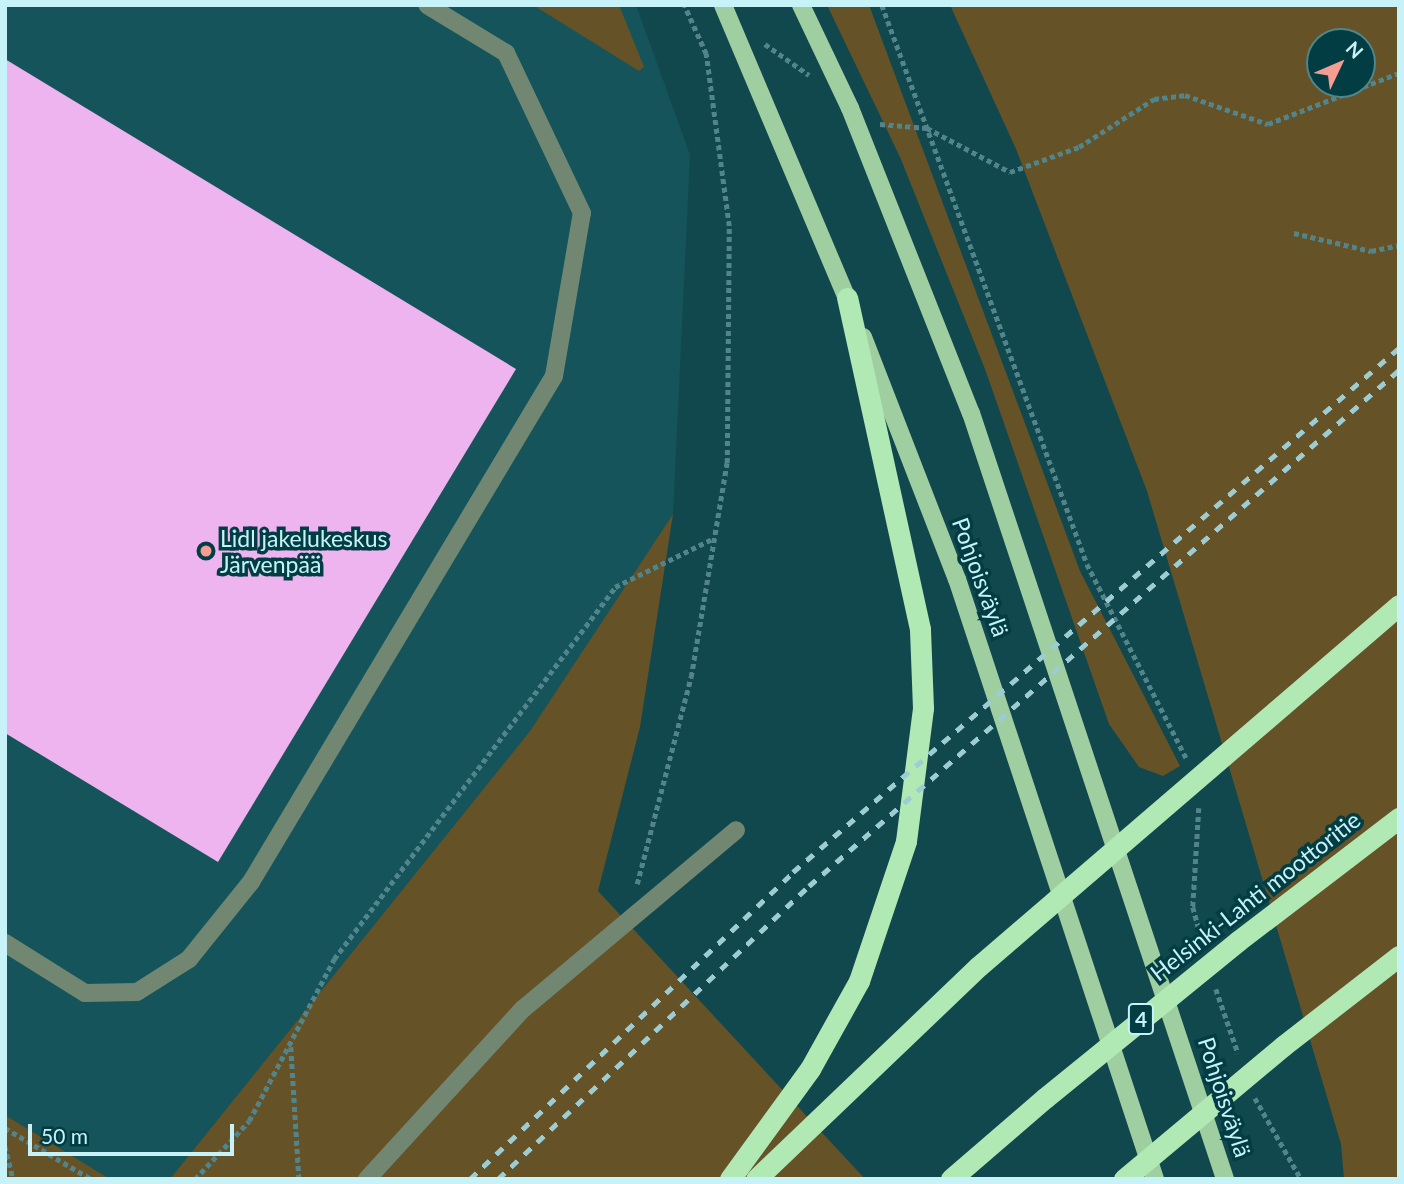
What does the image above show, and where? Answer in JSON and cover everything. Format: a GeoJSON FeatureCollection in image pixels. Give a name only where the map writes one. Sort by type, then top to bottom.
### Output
{"type":"FeatureCollection","features":[{"type":"Feature","properties":{"kind":"highway"},"geometry":{"type":"LineString","coordinates":[[730,1179],[810,1069],[859,981],[906,841],[923,708],[920,629],[847,298]]}},
{"type":"Feature","properties":{"kind":"highway"},"geometry":{"type":"LineString","coordinates":[[756,1179],[1065,891],[1399,605]]}},
{"type":"Feature","properties":{"kind":"highway","name":"Helsinki-Lahti moottoritie"},"geometry":{"type":"LineString","coordinates":[[951,1179],[1045,1098],[1238,941],[1399,818]]}},
{"type":"Feature","properties":{"kind":"highway"},"geometry":{"type":"LineString","coordinates":[[1124,1179],[1283,1046],[1399,956]]}},
{"type":"Feature","properties":{"kind":"main road","name":"Pohjoisväylä"},"geometry":{"type":"LineString","coordinates":[[723,5],[847,298],[957,579],[1065,891],[1155,1179]]}},
{"type":"Feature","properties":{"kind":"main road","name":"Pohjoisväylä"},"geometry":{"type":"LineString","coordinates":[[801,5],[850,108],[971,413],[1119,844],[1225,1179]]}},
{"type":"Feature","properties":{"kind":"lane"},"geometry":{"type":"LineString","coordinates":[[5,943],[85,993],[136,992],[189,959],[251,882],[554,376],[582,213],[506,52],[427,5]]}},
{"type":"Feature","properties":{"kind":"lane"},"geometry":{"type":"LineString","coordinates":[[367,1179],[523,1009],[736,830]]}},
{"type":"Feature","properties":{"kind":"path"},"geometry":{"type":"LineString","coordinates":[[627,922],[691,677],[727,463],[729,226],[706,54],[684,5]]}},
{"type":"Feature","properties":{"kind":"path"},"geometry":{"type":"LineString","coordinates":[[882,5],[1087,564],[1187,759]]}},
{"type":"Feature","properties":{"kind":"path"},"geometry":{"type":"LineString","coordinates":[[927,128],[1010,172],[1079,147],[1154,99],[1185,95],[1268,124],[1399,72]]}},
{"type":"Feature","properties":{"kind":"path"},"geometry":{"type":"LineString","coordinates":[[1294,233],[1371,251],[1399,245]]}},
{"type":"Feature","properties":{"kind":"path"},"geometry":{"type":"LineString","coordinates":[[195,1179],[249,1121],[291,1047],[334,959],[615,587],[714,538]]}},
{"type":"Feature","properties":{"kind":"path"},"geometry":{"type":"LineString","coordinates":[[1199,808],[1193,906],[1204,946]]}},
{"type":"Feature","properties":{"kind":"path"},"geometry":{"type":"LineString","coordinates":[[1215,985],[1240,1059]]}},
{"type":"Feature","properties":{"kind":"path"},"geometry":{"type":"LineString","coordinates":[[291,1047],[299,1179]]}},
{"type":"Feature","properties":{"kind":"path"},"geometry":{"type":"LineString","coordinates":[[1249,1083],[1263,1119],[1301,1179]]}},
{"type":"Feature","properties":{"kind":"path"},"geometry":{"type":"LineString","coordinates":[[5,1128],[91,1179]]}},
{"type":"Feature","properties":{"kind":"path"},"geometry":{"type":"LineString","coordinates":[[5,1146],[13,1179]]}},
{"type":"Feature","properties":{"kind":"shaded area"},"geometry":{"type":"Polygon","coordinates":[[[5,5],[636,5],[690,155],[673,514],[530,731],[170,1179],[110,1179],[5,1115],[5,5]]]}},
{"type":"Feature","properties":{"kind":"shaded area"},"geometry":{"type":"Polygon","coordinates":[[[533,5],[619,5],[644,67],[639,71],[533,5]]]}},
{"type":"Feature","properties":{"kind":"shaded area"},"geometry":{"type":"Polygon","coordinates":[[[827,5],[869,5],[1080,571],[1180,766],[1163,776],[1139,767],[1109,724],[985,369],[900,157],[827,5]]]}},
{"type":"Feature","properties":{"kind":"shaded area"},"geometry":{"type":"Polygon","coordinates":[[[950,5],[1399,5],[1399,1179],[1344,1179],[1341,1144],[1147,491],[1016,149],[950,5]]]}},
{"type":"Feature","properties":{"kind":"shaded area"},"geometry":{"type":"Polygon","coordinates":[[[673,514],[640,727],[598,891],[865,1179],[170,1179],[530,731],[673,514]]]}},
{"type":"Feature","properties":{"kind":"shaded area"},"geometry":{"type":"Polygon","coordinates":[[[5,1115],[110,1179],[5,1179],[5,1115]]]}},
{"type":"Feature","properties":{"kind":"building","name":"Lidl jakelukeskus Järvenpää"},"geometry":{"type":"Polygon","coordinates":[[[5,59],[516,369],[218,862],[5,733],[5,59]]]}},
{"type":"Feature","properties":{"kind":"railway"},"geometry":{"type":"LineString","coordinates":[[470,1179],[793,872],[1399,348]]}},
{"type":"Feature","properties":{"kind":"railway"},"geometry":{"type":"LineString","coordinates":[[498,1179],[809,886],[1399,370]]}},
{"type":"Feature","properties":{"kind":"place","name":"Lidl jakelukeskus Järvenpää"},"geometry":{"type":"Point","coordinates":[206,551]}}]}
